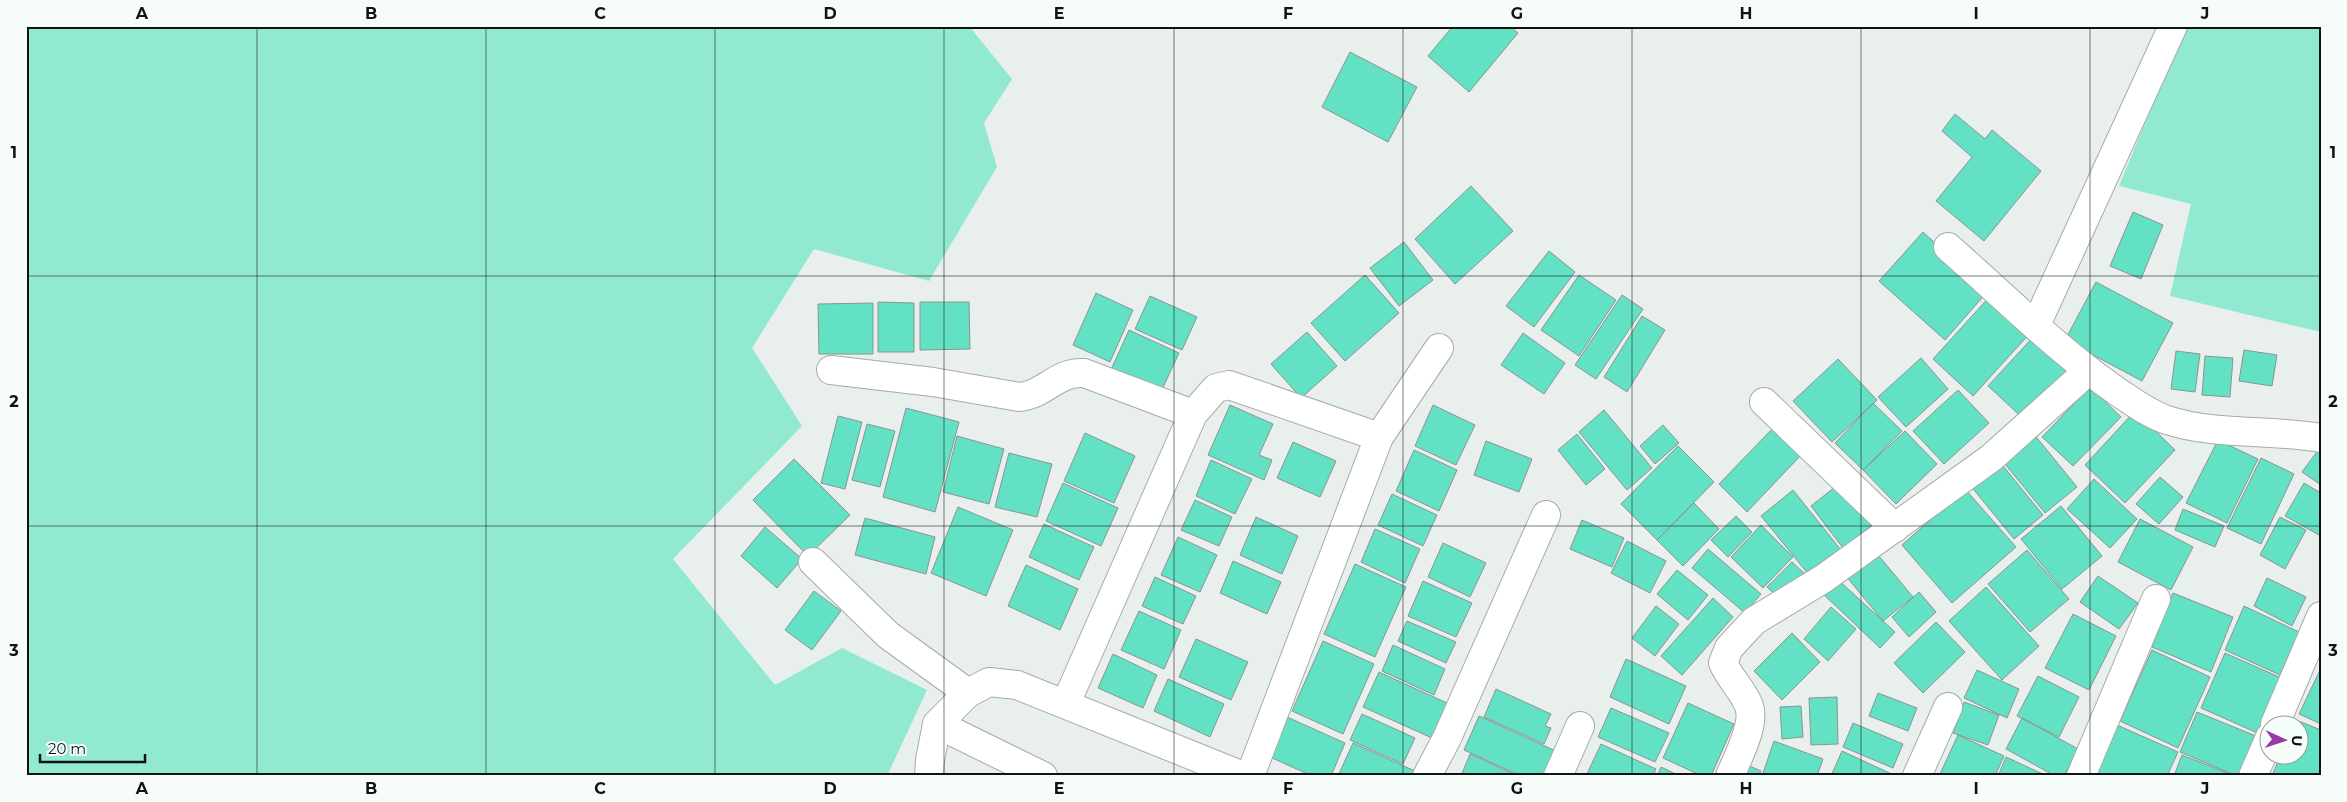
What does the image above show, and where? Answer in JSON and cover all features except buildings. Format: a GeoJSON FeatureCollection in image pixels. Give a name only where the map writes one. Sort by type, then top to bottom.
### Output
{"type":"FeatureCollection","features":[{"type":"Feature","properties":{"kind":"street"},"geometry":{"type":"LineString","coordinates":[[2036,325],[2173,26]]}},
{"type":"Feature","properties":{"kind":"street"},"geometry":{"type":"LineString","coordinates":[[1948,247],[2088,371],[2145,410],[2166,420],[2193,427],[2300,434],[2321,438]]}},
{"type":"Feature","properties":{"kind":"street"},"geometry":{"type":"LineString","coordinates":[[1250,776],[1379,437],[1438,348]]}},
{"type":"Feature","properties":{"kind":"street"},"geometry":{"type":"LineString","coordinates":[[831,370],[933,382],[1018,396],[1030,396],[1040,392],[1072,372],[1084,373],[1193,414]]}},
{"type":"Feature","properties":{"kind":"street"},"geometry":{"type":"LineString","coordinates":[[1730,776],[1743,747],[1749,723],[1750,707],[1728,676],[1723,663],[1729,648],[1754,621],[1823,579],[1991,458],[2088,371]]}},
{"type":"Feature","properties":{"kind":"street"},"geometry":{"type":"LineString","coordinates":[[1066,703],[1193,414],[1216,388],[1229,386],[1379,437]]}},
{"type":"Feature","properties":{"kind":"street"},"geometry":{"type":"LineString","coordinates":[[1764,402],[1895,528]]}},
{"type":"Feature","properties":{"kind":"street"},"geometry":{"type":"LineString","coordinates":[[1427,776],[1446,738],[1546,515]]}},
{"type":"Feature","properties":{"kind":"street"},"geometry":{"type":"LineString","coordinates":[[813,562],[888,635],[968,693]]}},
{"type":"Feature","properties":{"kind":"street"},"geometry":{"type":"LineString","coordinates":[[2081,776],[2156,599]]}},
{"type":"Feature","properties":{"kind":"street"},"geometry":{"type":"LineString","coordinates":[[2279,714],[2321,616]]}},
{"type":"Feature","properties":{"kind":"street"},"geometry":{"type":"LineString","coordinates":[[929,776],[930,760],[938,724],[968,693],[989,682],[1017,685],[1066,703],[1242,776]]}},
{"type":"Feature","properties":{"kind":"street"},"geometry":{"type":"LineString","coordinates":[[1917,776],[1948,707]]}},
{"type":"Feature","properties":{"kind":"street"},"geometry":{"type":"LineString","coordinates":[[938,724],[1043,776]]}},
{"type":"Feature","properties":{"kind":"street"},"geometry":{"type":"LineString","coordinates":[[1558,776],[1580,726]]}},
{"type":"Feature","properties":{"kind":"street"},"geometry":{"type":"LineString","coordinates":[[2253,776],[2260,760]]}},
{"type":"Feature","properties":{"kind":"green space"},"geometry":{"type":"Polygon","coordinates":[[[26,26],[969,26],[1012,79],[984,123],[997,167],[929,281],[814,249],[752,348],[802,426],[673,559],[775,685],[842,648],[927,690],[887,776],[26,776],[26,26]]]}},
{"type":"Feature","properties":{"kind":"green space"},"geometry":{"type":"Polygon","coordinates":[[[2185,26],[2321,26],[2321,332],[2170,296],[2191,204],[2119,186],[2185,26]]]}}]}
